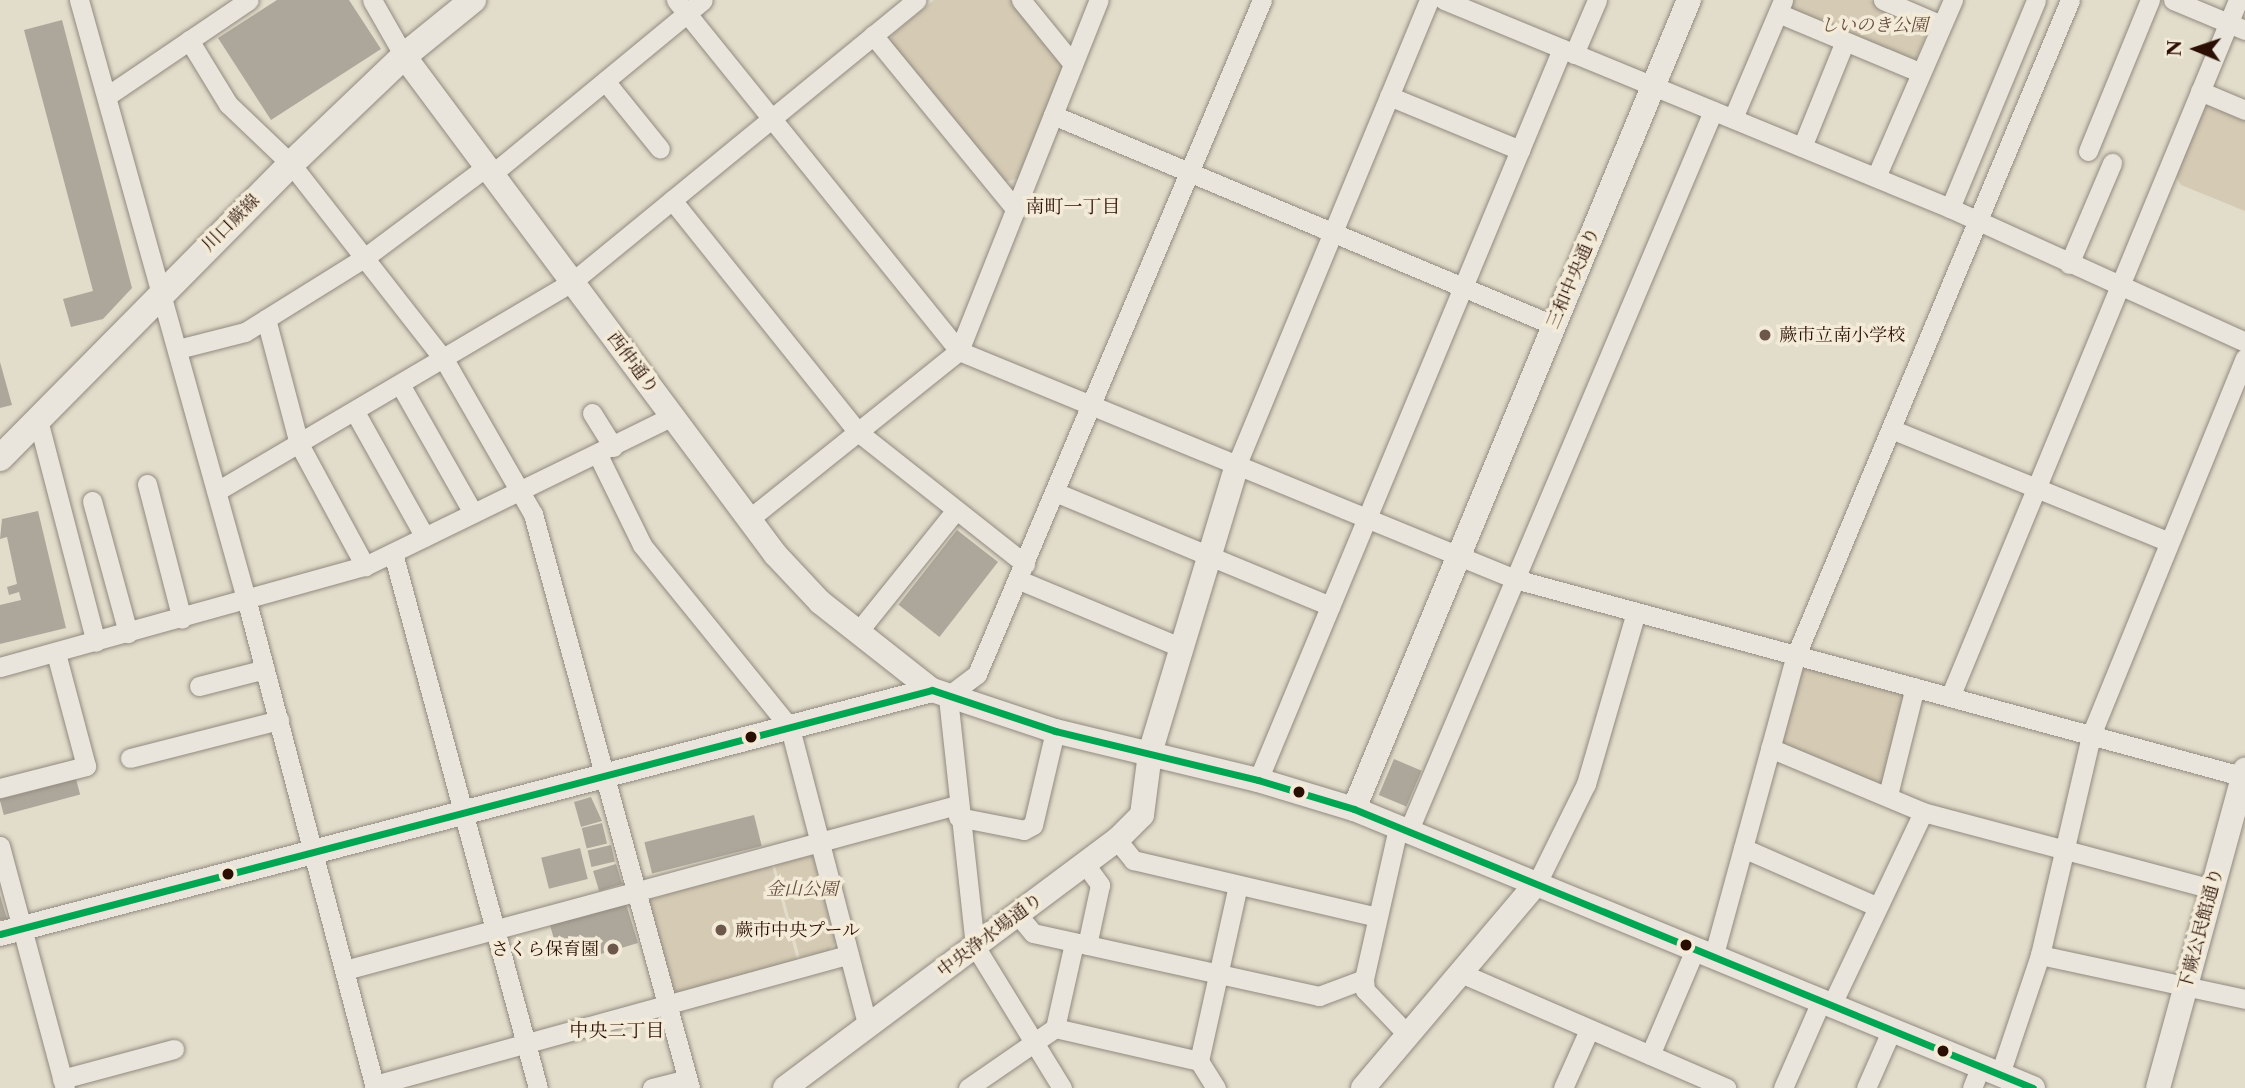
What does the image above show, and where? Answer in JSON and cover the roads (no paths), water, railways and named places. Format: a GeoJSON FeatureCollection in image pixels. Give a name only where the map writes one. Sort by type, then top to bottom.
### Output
{"type":"FeatureCollection","features":[{"type":"Feature","properties":{"kind":"main road","name":"川口蕨線"},"geometry":{"type":"LineString","coordinates":[[0,458],[291,164],[404,57],[473,0]]}},
{"type":"Feature","properties":{"kind":"street"},"geometry":{"type":"LineString","coordinates":[[79,0],[247,601],[375,1086],[848,955]]}},
{"type":"Feature","properties":{"kind":"street"},"geometry":{"type":"LineString","coordinates":[[107,96],[249,0]]}},
{"type":"Feature","properties":{"kind":"street","name":"西仲通り"},"geometry":{"type":"LineString","coordinates":[[372,0],[404,57],[749,519],[820,602],[857,633],[940,693]]}},
{"type":"Feature","properties":{"kind":"street"},"geometry":{"type":"LineString","coordinates":[[177,349],[245,332],[367,256],[489,170],[605,81],[682,7],[703,0]]}},
{"type":"Feature","properties":{"kind":"street"},"geometry":{"type":"LineString","coordinates":[[217,491],[444,361],[572,282],[916,0]]}},
{"type":"Feature","properties":{"kind":"street"},"geometry":{"type":"LineString","coordinates":[[1021,0],[1073,64]]}},
{"type":"Feature","properties":{"kind":"street"},"geometry":{"type":"LineString","coordinates":[[749,519],[959,351],[1099,0]]}},
{"type":"Feature","properties":{"kind":"street"},"geometry":{"type":"LineString","coordinates":[[11,930],[790,728],[940,693],[977,674],[1262,0]]}},
{"type":"Feature","properties":{"kind":"street"},"geometry":{"type":"LineString","coordinates":[[1237,464],[1429,0]]}},
{"type":"Feature","properties":{"kind":"street"},"geometry":{"type":"LineString","coordinates":[[1444,0],[1950,208],[2119,288],[2245,342]]}},
{"type":"Feature","properties":{"kind":"street"},"geometry":{"type":"LineString","coordinates":[[1258,780],[1520,150],[1597,0]]}},
{"type":"Feature","properties":{"kind":"street","name":"三和中央通り"},"geometry":{"type":"LineString","coordinates":[[1354,809],[1689,0]]}},
{"type":"Feature","properties":{"kind":"street"},"geometry":{"type":"LineString","coordinates":[[1883,0],[1939,24]]}},
{"type":"Feature","properties":{"kind":"street"},"geometry":{"type":"LineString","coordinates":[[1876,177],[1939,24],[1953,0]]}},
{"type":"Feature","properties":{"kind":"street"},"geometry":{"type":"LineString","coordinates":[[1950,208],[2036,0]]}},
{"type":"Feature","properties":{"kind":"street"},"geometry":{"type":"LineString","coordinates":[[1650,1055],[1705,951],[1744,848],[1796,655],[2070,0]]}},
{"type":"Feature","properties":{"kind":"street"},"geometry":{"type":"LineString","coordinates":[[2088,151],[2150,0]]}},
{"type":"Feature","properties":{"kind":"street"},"geometry":{"type":"LineString","coordinates":[[2173,0],[2236,27]]}},
{"type":"Feature","properties":{"kind":"street"},"geometry":{"type":"LineString","coordinates":[[1950,697],[2200,91],[2236,27],[2238,0]]}},
{"type":"Feature","properties":{"kind":"street"},"geometry":{"type":"LineString","coordinates":[[1733,118],[1780,6],[1845,41],[1919,72]]}},
{"type":"Feature","properties":{"kind":"street"},"geometry":{"type":"LineString","coordinates":[[682,7],[959,351],[1515,579],[2244,774]]}},
{"type":"Feature","properties":{"kind":"street"},"geometry":{"type":"LineString","coordinates":[[873,35],[1016,210]]}},
{"type":"Feature","properties":{"kind":"street"},"geometry":{"type":"LineString","coordinates":[[189,40],[228,104],[291,164],[367,256],[444,361],[533,514],[689,1083],[652,1088]]}},
{"type":"Feature","properties":{"kind":"street"},"geometry":{"type":"LineString","coordinates":[[1802,147],[1845,41]]}},
{"type":"Feature","properties":{"kind":"street"},"geometry":{"type":"LineString","coordinates":[[605,81],[660,149]]}},
{"type":"Feature","properties":{"kind":"street"},"geometry":{"type":"LineString","coordinates":[[2200,91],[2245,110]]}},
{"type":"Feature","properties":{"kind":"street"},"geometry":{"type":"LineString","coordinates":[[1389,96],[1520,150]]}},
{"type":"Feature","properties":{"kind":"street"},"geometry":{"type":"LineString","coordinates":[[1408,1035],[1364,990],[1377,917],[1403,830],[1515,579],[1713,111]]}},
{"type":"Feature","properties":{"kind":"street"},"geometry":{"type":"LineString","coordinates":[[1053,116],[1553,325]]}},
{"type":"Feature","properties":{"kind":"street"},"geometry":{"type":"LineString","coordinates":[[2069,264],[2112,163]]}},
{"type":"Feature","properties":{"kind":"street"},"geometry":{"type":"LineString","coordinates":[[672,200],[858,432],[956,511],[1022,572],[1181,647]]}},
{"type":"Feature","properties":{"kind":"street"},"geometry":{"type":"LineString","coordinates":[[266,319],[299,444],[365,566]]}},
{"type":"Feature","properties":{"kind":"street"},"geometry":{"type":"LineString","coordinates":[[1984,1076],[2040,955],[2068,850],[2091,735],[2245,358]]}},
{"type":"Feature","properties":{"kind":"street"},"geometry":{"type":"LineString","coordinates":[[401,386],[473,513]]}},
{"type":"Feature","properties":{"kind":"street"},"geometry":{"type":"LineString","coordinates":[[355,412],[425,537]]}},
{"type":"Feature","properties":{"kind":"street"},"geometry":{"type":"LineString","coordinates":[[592,413],[642,545],[790,728],[868,1027]]}},
{"type":"Feature","properties":{"kind":"street"},"geometry":{"type":"LineString","coordinates":[[0,667],[182,619],[365,566],[673,416]]}},
{"type":"Feature","properties":{"kind":"street"},"geometry":{"type":"LineString","coordinates":[[38,421],[96,642]]}},
{"type":"Feature","properties":{"kind":"street"},"geometry":{"type":"LineString","coordinates":[[1891,429],[2169,542]]}},
{"type":"Feature","properties":{"kind":"street","name":"中央浄水場通り"},"geometry":{"type":"LineString","coordinates":[[785,1088],[1117,840],[1142,815],[1150,753],[1237,464]]}},
{"type":"Feature","properties":{"kind":"street"},"geometry":{"type":"LineString","coordinates":[[147,484],[182,619]]}},
{"type":"Feature","properties":{"kind":"street"},"geometry":{"type":"LineString","coordinates":[[1055,492],[1330,606]]}},
{"type":"Feature","properties":{"kind":"street"},"geometry":{"type":"LineString","coordinates":[[92,501],[128,633]]}},
{"type":"Feature","properties":{"kind":"street"},"geometry":{"type":"LineString","coordinates":[[857,633],[956,511]]}},
{"type":"Feature","properties":{"kind":"street"},"geometry":{"type":"LineString","coordinates":[[393,553],[538,1088]]}},
{"type":"Feature","properties":{"kind":"street"},"geometry":{"type":"LineString","coordinates":[[1372,1085],[1408,1035],[1463,974],[1537,883],[1586,784],[1636,612]]}},
{"type":"Feature","properties":{"kind":"street"},"geometry":{"type":"LineString","coordinates":[[0,788],[86,766],[55,653]]}},
{"type":"Feature","properties":{"kind":"street"},"geometry":{"type":"LineString","coordinates":[[199,686],[265,669]]}},
{"type":"Feature","properties":{"kind":"street"},"geometry":{"type":"LineString","coordinates":[[1888,795],[1916,687]]}},
{"type":"Feature","properties":{"kind":"street"},"geometry":{"type":"LineString","coordinates":[[940,693],[1055,731],[1258,780],[1354,809],[1892,1029],[1984,1076],[2033,1088]]}},
{"type":"Feature","properties":{"kind":"street"},"geometry":{"type":"LineString","coordinates":[[940,693],[975,946],[1062,1088]]}},
{"type":"Feature","properties":{"kind":"street"},"geometry":{"type":"LineString","coordinates":[[130,758],[279,720]]}},
{"type":"Feature","properties":{"kind":"street"},"geometry":{"type":"LineString","coordinates":[[345,970],[818,842],[958,811],[1024,830],[1033,825],[1055,731]]}},
{"type":"Feature","properties":{"kind":"street"},"geometry":{"type":"LineString","coordinates":[[1770,748],[1888,795],[1923,812],[2212,889]]}},
{"type":"Feature","properties":{"kind":"street","name":"下蕨公民館通り"},"geometry":{"type":"LineString","coordinates":[[2158,1088],[2244,774]]}},
{"type":"Feature","properties":{"kind":"street"},"geometry":{"type":"LineString","coordinates":[[1783,1088],[1923,812]]}},
{"type":"Feature","properties":{"kind":"street"},"geometry":{"type":"LineString","coordinates":[[1117,840],[1133,860],[1377,917]]}},
{"type":"Feature","properties":{"kind":"street"},"geometry":{"type":"LineString","coordinates":[[0,846],[11,930],[64,1084],[173,1049]]}},
{"type":"Feature","properties":{"kind":"street"},"geometry":{"type":"LineString","coordinates":[[1744,848],[1876,905]]}},
{"type":"Feature","properties":{"kind":"street"},"geometry":{"type":"LineString","coordinates":[[968,1088],[1055,1028],[1100,885],[1085,864]]}},
{"type":"Feature","properties":{"kind":"street"},"geometry":{"type":"LineString","coordinates":[[1216,1088],[1199,1061],[1238,885]]}},
{"type":"Feature","properties":{"kind":"street"},"geometry":{"type":"LineString","coordinates":[[1017,914],[1033,933],[1319,996],[1364,979]]}},
{"type":"Feature","properties":{"kind":"street"},"geometry":{"type":"LineString","coordinates":[[2040,955],[2245,999]]}},
{"type":"Feature","properties":{"kind":"street"},"geometry":{"type":"LineString","coordinates":[[1463,974],[1726,1088]]}},
{"type":"Feature","properties":{"kind":"street"},"geometry":{"type":"LineString","coordinates":[[1055,1028],[1199,1061]]}},
{"type":"Feature","properties":{"kind":"street"},"geometry":{"type":"LineString","coordinates":[[1866,1088],[1892,1029]]}},
{"type":"Feature","properties":{"kind":"street"},"geometry":{"type":"LineString","coordinates":[[1563,1088],[1589,1030]]}},
{"type":"Feature","properties":{"kind":"place","name":"蕨市立南小学校"},"geometry":{"type":"Point","coordinates":[1765,335]}},
{"type":"Feature","properties":{"kind":"place","name":"蕨市中央プール"},"geometry":{"type":"Point","coordinates":[721,930]}},
{"type":"Feature","properties":{"kind":"place","name":"さくら保育園"},"geometry":{"type":"Point","coordinates":[613,949]}},
{"type":"Feature","properties":{"kind":"district","name":"南町一丁目"},"geometry":{"type":"Point","coordinates":[1073,207]}},
{"type":"Feature","properties":{"kind":"district","name":"中央二丁目"},"geometry":{"type":"Point","coordinates":[617,1031]}},
{"type":"Feature","properties":{"kind":"park label","name":"しいのき公園"},"geometry":{"type":"Point","coordinates":[1874,25]}},
{"type":"Feature","properties":{"kind":"park label","name":"金山公園"},"geometry":{"type":"Point","coordinates":[802,889]}}]}
